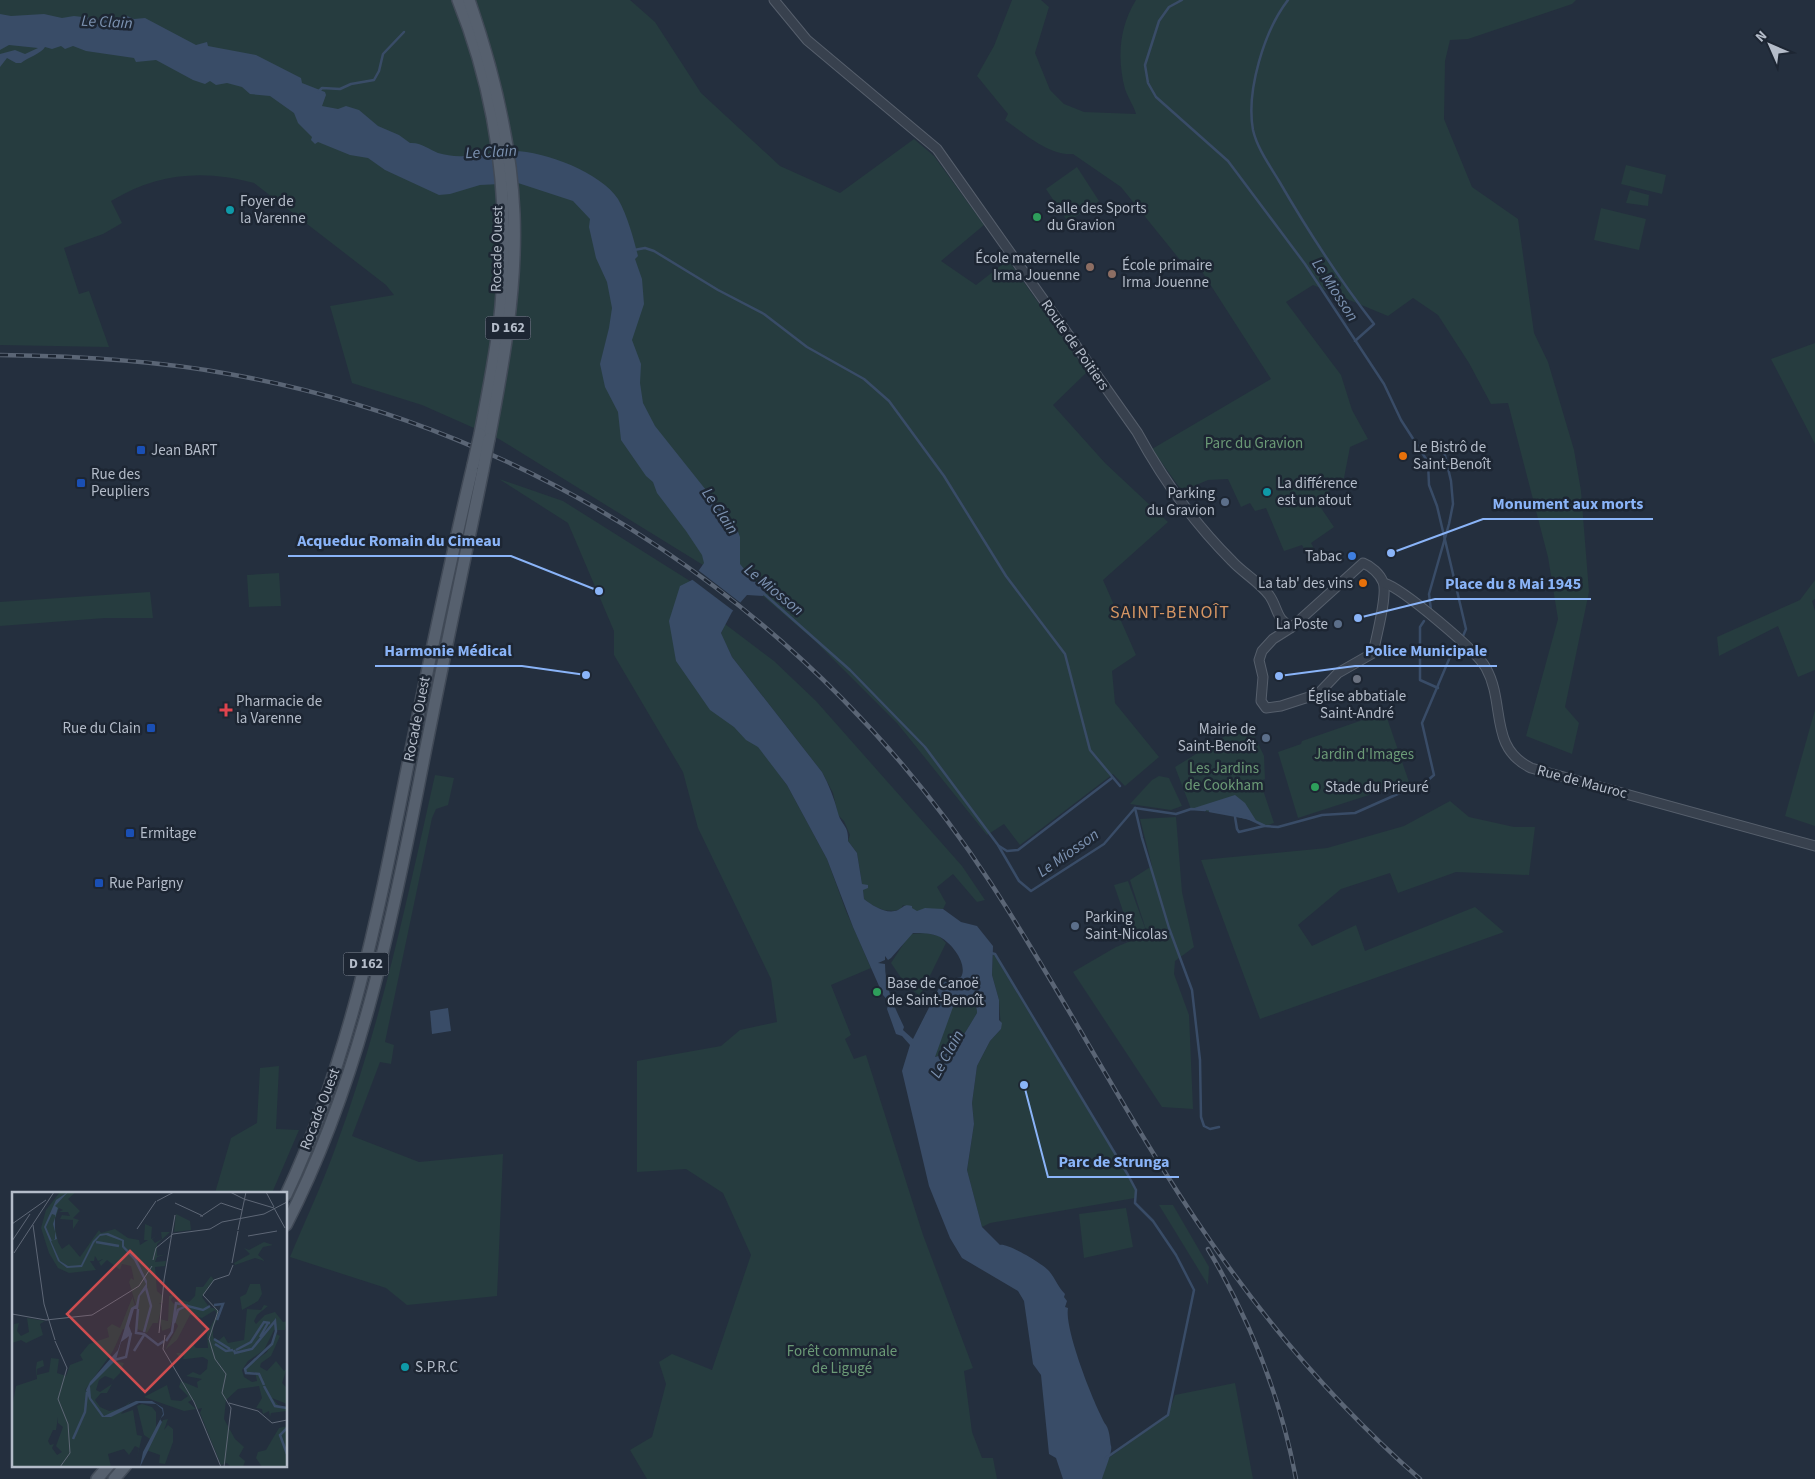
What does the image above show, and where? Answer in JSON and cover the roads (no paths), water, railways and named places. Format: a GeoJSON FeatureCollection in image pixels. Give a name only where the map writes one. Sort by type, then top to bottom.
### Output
{"type":"FeatureCollection","features":[{"type":"Feature","properties":{"kind":"main road","name":"Rocade Ouest"},"geometry":{"type":"LineString","coordinates":[[458,0],[490,86]]}},
{"type":"Feature","properties":{"kind":"main road","name":"Rocade Ouest"},"geometry":{"type":"LineString","coordinates":[[288,1221],[326,1137],[341,1096],[365,1026],[380,968],[485,437],[501,307],[509,216],[508,146],[490,86],[469,0]]}},
{"type":"Feature","properties":{"kind":"main road","name":"Rocade Ouest"},"geometry":{"type":"LineString","coordinates":[[287,1192],[334,1078],[364,974],[380,908],[449,568],[478,467]]}},
{"type":"Feature","properties":{"kind":"main road"},"geometry":{"type":"LineString","coordinates":[[97,1479],[108,1466]]}},
{"type":"Feature","properties":{"kind":"main road"},"geometry":{"type":"LineString","coordinates":[[114,1479],[125,1466]]}},
{"type":"Feature","properties":{"kind":"street","name":"Route de Poitiers"},"geometry":{"type":"LineString","coordinates":[[774,0],[807,40],[937,149],[1137,432],[1148,453],[1181,499],[1232,562],[1269,595],[1278,616],[1284,624],[1292,627]]}},
{"type":"Feature","properties":{"kind":"street","name":"Rue de Mauroc"},"geometry":{"type":"LineString","coordinates":[[1292,627],[1363,563],[1378,574],[1384,583],[1394,587],[1412,601],[1484,664],[1494,690],[1507,749],[1522,763],[1531,768],[1815,846]]}},
{"type":"Feature","properties":{"kind":"street"},"geometry":{"type":"LineString","coordinates":[[1292,627],[1273,639],[1262,651],[1259,660],[1263,677],[1261,701],[1266,708],[1270,709],[1318,694],[1338,673],[1373,653],[1382,612],[1384,583]]}},
{"type":"Feature","properties":{"kind":"street"},"geometry":{"type":"LineString","coordinates":[[1273,639],[1278,616]]}},
{"type":"Feature","properties":{"kind":"water","name":"Le Clain"},"geometry":{"type":"Polygon","coordinates":[[[0,14],[11,16],[44,14],[62,18],[74,16],[109,20],[127,16],[134,19],[145,18],[196,45],[207,42],[208,46],[256,55],[301,78],[302,83],[325,92],[326,95],[322,106],[338,109],[346,106],[359,110],[378,126],[399,135],[410,143],[421,145],[438,153],[454,156],[523,151],[553,158],[584,171],[610,189],[618,199],[632,234],[638,256],[635,259],[642,279],[644,304],[632,340],[641,364],[640,383],[643,403],[655,426],[737,529],[740,537],[740,564],[753,580],[768,590],[763,596],[747,595],[732,612],[721,633],[732,657],[822,772],[839,817],[846,828],[848,841],[857,853],[862,884],[868,885],[868,888],[863,890],[864,899],[885,911],[898,910],[907,905],[912,906],[917,911],[925,908],[943,909],[961,922],[977,926],[993,946],[992,975],[999,1000],[999,1020],[1002,1023],[1001,1029],[990,1041],[977,1066],[972,1103],[974,1124],[967,1170],[982,1227],[1000,1245],[1010,1247],[1046,1268],[1065,1294],[1064,1297],[1067,1301],[1065,1307],[1068,1308],[1068,1319],[1076,1350],[1089,1387],[1109,1433],[1111,1452],[1102,1479],[1063,1479],[1056,1458],[1049,1454],[1041,1375],[1033,1364],[1024,1301],[1018,1291],[962,1258],[950,1238],[929,1186],[902,1071],[910,1045],[902,1036],[896,1034],[887,1009],[889,1002],[883,995],[853,927],[827,859],[787,785],[758,747],[746,740],[734,727],[710,710],[676,661],[669,621],[680,586],[692,580],[704,563],[702,555],[657,493],[653,482],[646,476],[621,440],[618,412],[605,387],[600,364],[612,308],[607,282],[596,258],[589,227],[590,219],[573,201],[518,183],[480,185],[450,194],[439,195],[385,170],[368,158],[350,155],[318,142],[315,144],[311,140],[312,137],[298,123],[294,113],[270,96],[250,94],[242,87],[227,83],[216,85],[210,81],[205,84],[193,80],[156,60],[136,62],[134,58],[86,51],[73,46],[65,49],[61,46],[52,49],[45,47],[41,52],[21,63],[16,63],[7,58],[0,67],[0,54],[15,50],[25,54],[38,48],[9,45],[0,50],[0,14]],[[913,933],[891,958],[888,960],[885,956],[885,960],[878,963],[885,964],[889,989],[904,1027],[903,1030],[913,1039],[940,986],[947,980],[961,977],[963,972],[958,955],[945,940],[934,935],[913,933]],[[957,996],[935,1057],[955,1046],[977,1013],[976,1006],[973,1003],[968,999],[957,996]]]}},
{"type":"Feature","properties":{"kind":"water"},"geometry":{"type":"Polygon","coordinates":[[[1235,795],[1245,803],[1257,822],[1215,811],[1191,809],[1235,795]]]}},
{"type":"Feature","properties":{"kind":"water"},"geometry":{"type":"Polygon","coordinates":[[[448,1008],[451,1031],[432,1034],[430,1011],[448,1008]]]}},
{"type":"Feature","properties":{"kind":"waterway","name":"Le Miosson"},"geometry":{"type":"LineString","coordinates":[[1182,0],[1169,7],[1159,21],[1145,65],[1148,83],[1156,97],[1228,161],[1305,264],[1384,384],[1401,420],[1428,462],[1429,485],[1437,506],[1466,629],[1463,636]]}},
{"type":"Feature","properties":{"kind":"waterway"},"geometry":{"type":"LineString","coordinates":[[1288,0],[1271,28],[1259,62],[1252,98],[1253,130],[1264,157],[1301,218],[1336,272],[1374,324],[1355,341]]}},
{"type":"Feature","properties":{"kind":"waterway"},"geometry":{"type":"LineString","coordinates":[[319,91],[322,88],[340,89],[351,84],[374,80],[379,71],[383,54],[404,32]]}},
{"type":"Feature","properties":{"kind":"waterway"},"geometry":{"type":"LineString","coordinates":[[634,250],[645,248],[654,251],[718,290],[764,314],[807,347],[864,379],[889,401],[944,476],[1006,576],[1065,654],[1090,750],[1120,786]]}},
{"type":"Feature","properties":{"kind":"waterway"},"geometry":{"type":"LineString","coordinates":[[1421,450],[1439,445],[1443,447],[1451,481],[1453,504],[1429,594],[1431,610]]}},
{"type":"Feature","properties":{"kind":"waterway","name":"Le Miosson"},"geometry":{"type":"LineString","coordinates":[[762,592],[850,670],[925,747],[998,845],[1019,881],[1031,891],[1104,844],[1135,808]]}},
{"type":"Feature","properties":{"kind":"waterway"},"geometry":{"type":"LineString","coordinates":[[1424,621],[1420,627],[1420,680],[1438,688]]}},
{"type":"Feature","properties":{"kind":"waterway","name":"Le Miosson"},"geometry":{"type":"LineString","coordinates":[[1210,811],[1248,818],[1265,826],[1278,827],[1322,815],[1355,813],[1427,781],[1434,775],[1422,723],[1450,657],[1458,648]]}},
{"type":"Feature","properties":{"kind":"waterway"},"geometry":{"type":"LineString","coordinates":[[999,846],[1007,851],[1018,850],[1112,778]]}},
{"type":"Feature","properties":{"kind":"waterway","name":"Le Miosson"},"geometry":{"type":"LineString","coordinates":[[1135,808],[1176,814],[1191,809],[1205,810]]}},
{"type":"Feature","properties":{"kind":"waterway"},"geometry":{"type":"LineString","coordinates":[[1135,808],[1169,928],[1192,990],[1200,1060],[1201,1117],[1204,1126],[1210,1129],[1219,1127]]}},
{"type":"Feature","properties":{"kind":"waterway"},"geometry":{"type":"LineString","coordinates":[[1235,817],[1239,832],[1264,826]]}},
{"type":"Feature","properties":{"kind":"waterway"},"geometry":{"type":"LineString","coordinates":[[991,953],[995,954],[1128,1175],[1136,1190],[1135,1203],[1153,1221],[1176,1255],[1194,1290],[1168,1415],[1106,1458]]}},
{"type":"Feature","properties":{"kind":"railway"},"geometry":{"type":"LineString","coordinates":[[0,355],[58,356],[115,360],[172,365],[229,374],[344,401],[456,439],[562,489],[662,549],[756,619],[842,699],[920,786],[990,882],[1046,972],[1126,1109],[1182,1198],[1234,1275],[1308,1367],[1362,1425],[1420,1479]]}},
{"type":"Feature","properties":{"kind":"railway"},"geometry":{"type":"LineString","coordinates":[[1208,1249],[1237,1304],[1262,1360],[1282,1419],[1296,1479]]}},
{"type":"Feature","properties":{"kind":"place","name":"Foyer de la Varenne"},"geometry":{"type":"Point","coordinates":[230,210]}},
{"type":"Feature","properties":{"kind":"place","name":"Salle des Sports du Gravion"},"geometry":{"type":"Point","coordinates":[1037,217]}},
{"type":"Feature","properties":{"kind":"place","name":"École maternelle Irma Jouenne"},"geometry":{"type":"Point","coordinates":[1090,267]}},
{"type":"Feature","properties":{"kind":"place","name":"École primaire Irma Jouenne"},"geometry":{"type":"Point","coordinates":[1112,274]}},
{"type":"Feature","properties":{"kind":"place","name":"Jean BART"},"geometry":{"type":"Point","coordinates":[141,450]}},
{"type":"Feature","properties":{"kind":"place","name":"Le Bistrô de Saint-Benoît"},"geometry":{"type":"Point","coordinates":[1403,456]}},
{"type":"Feature","properties":{"kind":"place","name":"Rue des Peupliers"},"geometry":{"type":"Point","coordinates":[81,483]}},
{"type":"Feature","properties":{"kind":"place","name":"La différence est un atout"},"geometry":{"type":"Point","coordinates":[1267,492]}},
{"type":"Feature","properties":{"kind":"place","name":"Parking du Gravion"},"geometry":{"type":"Point","coordinates":[1225,502]}},
{"type":"Feature","properties":{"kind":"place","name":"Monument aux morts"},"geometry":{"type":"Point","coordinates":[1391,553]}},
{"type":"Feature","properties":{"kind":"place","name":"Tabac"},"geometry":{"type":"Point","coordinates":[1352,556]}},
{"type":"Feature","properties":{"kind":"place","name":"La tab' des vins"},"geometry":{"type":"Point","coordinates":[1363,583]}},
{"type":"Feature","properties":{"kind":"place","name":"Acqueduc Romain du Cimeau"},"geometry":{"type":"Point","coordinates":[599,591]}},
{"type":"Feature","properties":{"kind":"place","name":"Place du 8 Mai 1945"},"geometry":{"type":"Point","coordinates":[1358,618]}},
{"type":"Feature","properties":{"kind":"place","name":"La Poste"},"geometry":{"type":"Point","coordinates":[1338,624]}},
{"type":"Feature","properties":{"kind":"place","name":"Harmonie Médical"},"geometry":{"type":"Point","coordinates":[586,675]}},
{"type":"Feature","properties":{"kind":"place","name":"Police Municipale"},"geometry":{"type":"Point","coordinates":[1279,676]}},
{"type":"Feature","properties":{"kind":"place","name":"Église abbatiale Saint-André"},"geometry":{"type":"Point","coordinates":[1357,679]}},
{"type":"Feature","properties":{"kind":"place","name":"Pharmacie de la Varenne"},"geometry":{"type":"Point","coordinates":[226,710]}},
{"type":"Feature","properties":{"kind":"place","name":"Rue du Clain"},"geometry":{"type":"Point","coordinates":[151,728]}},
{"type":"Feature","properties":{"kind":"place","name":"Mairie de Saint-Benoît"},"geometry":{"type":"Point","coordinates":[1266,738]}},
{"type":"Feature","properties":{"kind":"place","name":"Stade du Prieuré"},"geometry":{"type":"Point","coordinates":[1315,787]}},
{"type":"Feature","properties":{"kind":"place","name":"Ermitage"},"geometry":{"type":"Point","coordinates":[130,833]}},
{"type":"Feature","properties":{"kind":"place","name":"Rue Parigny"},"geometry":{"type":"Point","coordinates":[99,883]}},
{"type":"Feature","properties":{"kind":"place","name":"Parking Saint-Nicolas"},"geometry":{"type":"Point","coordinates":[1075,926]}},
{"type":"Feature","properties":{"kind":"place","name":"Base de Canoë de Saint-Benoît"},"geometry":{"type":"Point","coordinates":[877,992]}},
{"type":"Feature","properties":{"kind":"place","name":"Parc de Strunga"},"geometry":{"type":"Point","coordinates":[1024,1085]}},
{"type":"Feature","properties":{"kind":"place","name":"S.P.R.C"},"geometry":{"type":"Point","coordinates":[405,1367]}},
{"type":"Feature","properties":{"kind":"district","name":"SAINT-BENOÎT"},"geometry":{"type":"Point","coordinates":[1170,612]}},
{"type":"Feature","properties":{"kind":"park label","name":"Parc du Gravion"},"geometry":{"type":"Point","coordinates":[1254,443]}},
{"type":"Feature","properties":{"kind":"park label","name":"Jardin d'Images"},"geometry":{"type":"Point","coordinates":[1364,754]}},
{"type":"Feature","properties":{"kind":"park label","name":"Les Jardins de Cookham"},"geometry":{"type":"Point","coordinates":[1224,776]}},
{"type":"Feature","properties":{"kind":"park label","name":"Forêt communale de Ligugé"},"geometry":{"type":"Point","coordinates":[842,1360]}}]}
